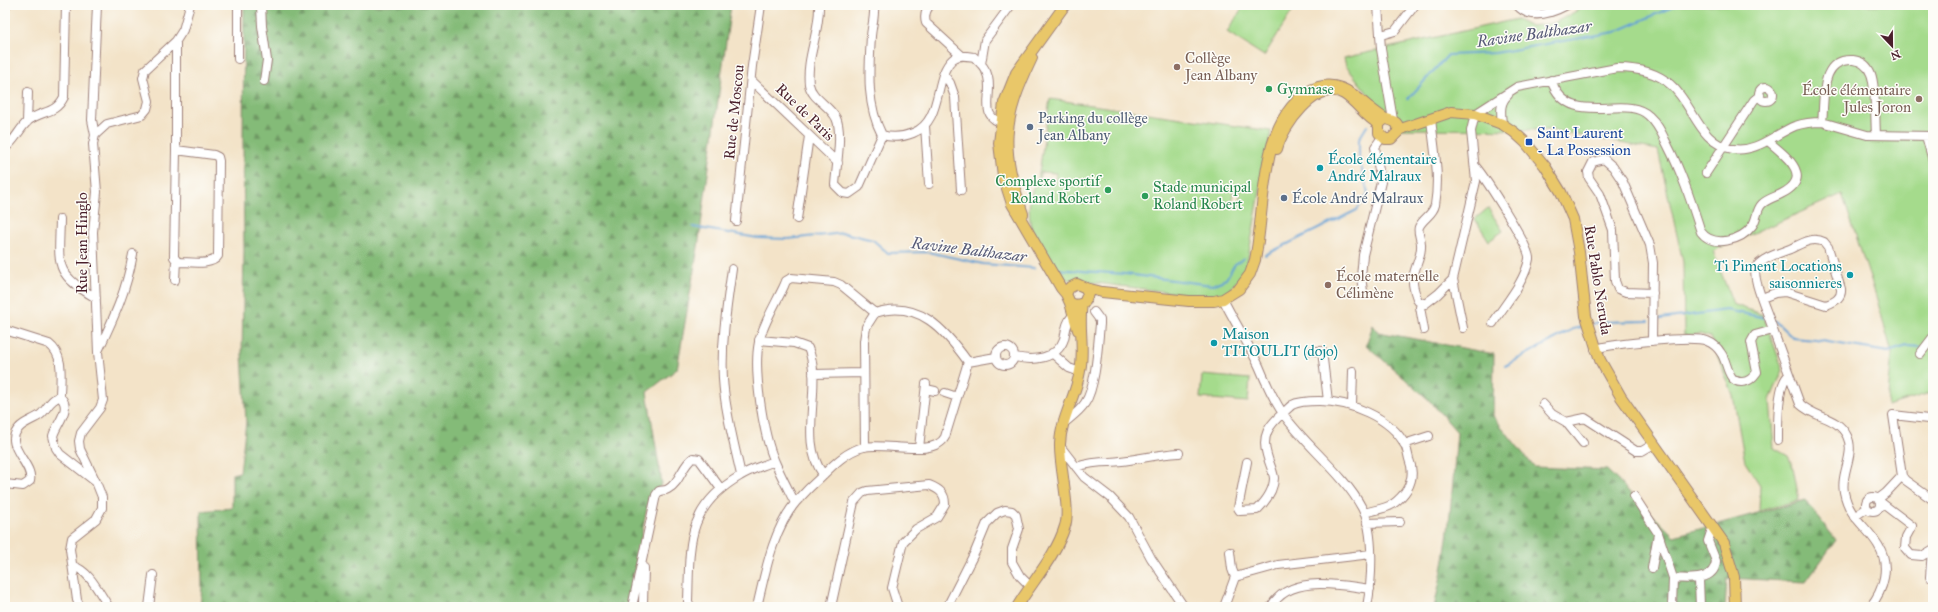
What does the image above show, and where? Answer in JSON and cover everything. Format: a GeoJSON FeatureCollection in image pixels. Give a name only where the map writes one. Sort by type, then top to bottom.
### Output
{"type":"FeatureCollection","features":[{"type":"Feature","properties":{"kind":"main road"},"geometry":{"type":"LineString","coordinates":[[1065,5],[1041,38],[1019,84],[1004,124],[1008,160],[1015,190],[1030,234],[1056,280],[1076,306],[1085,297],[1102,292],[1189,301],[1207,306],[1224,301],[1239,289],[1250,274],[1255,260],[1269,154],[1275,132],[1289,109],[1297,100],[1314,88],[1333,85],[1353,93],[1386,121],[1398,125],[1398,130],[1393,138],[1387,139],[1382,137],[1379,133],[1386,121]]}},
{"type":"Feature","properties":{"kind":"main road","name":"Rue Pablo Neruda"},"geometry":{"type":"LineString","coordinates":[[1398,130],[1451,112],[1475,114],[1502,124],[1526,142],[1545,166],[1561,192],[1573,220],[1579,252],[1588,324],[1595,349],[1609,379],[1724,543],[1734,577],[1735,607]]}},
{"type":"Feature","properties":{"kind":"main road"},"geometry":{"type":"LineString","coordinates":[[1017,607],[1058,544],[1066,524],[1060,446],[1063,424],[1080,372],[1082,353],[1081,338],[1085,297],[1078,284],[1068,295]]}},
{"type":"Feature","properties":{"kind":"main road"},"geometry":{"type":"LineString","coordinates":[[1068,295],[1072,316],[1081,338]]}},
{"type":"Feature","properties":{"kind":"street"},"geometry":{"type":"LineString","coordinates":[[5,148],[10,144],[27,122],[60,105],[64,97],[66,5]]}},
{"type":"Feature","properties":{"kind":"street","name":"Rue Jean Hinglo"},"geometry":{"type":"LineString","coordinates":[[96,482],[80,449],[79,441],[81,433],[100,408],[103,400],[98,352],[93,232],[97,192],[93,144],[95,134],[92,120],[97,5]]}},
{"type":"Feature","properties":{"kind":"street"},"geometry":{"type":"LineString","coordinates":[[95,134],[107,124],[142,115],[147,109],[149,101],[143,78],[145,70],[176,41],[183,30],[190,5]]}},
{"type":"Feature","properties":{"kind":"street"},"geometry":{"type":"LineString","coordinates":[[238,5],[238,59]]}},
{"type":"Feature","properties":{"kind":"street"},"geometry":{"type":"LineString","coordinates":[[262,5],[262,26],[267,60],[264,81]]}},
{"type":"Feature","properties":{"kind":"street","name":"Rue de Moscou"},"geometry":{"type":"LineString","coordinates":[[736,221],[752,81],[752,66],[761,5]]}},
{"type":"Feature","properties":{"kind":"street","name":"Rue de Paris"},"geometry":{"type":"LineString","coordinates":[[820,5],[810,62],[809,85],[813,94],[835,117],[839,129],[838,163],[835,185],[843,193],[849,194],[855,191],[861,183],[882,135]]}},
{"type":"Feature","properties":{"kind":"street"},"geometry":{"type":"LineString","coordinates":[[874,5],[875,16],[872,34],[869,82],[875,119],[882,135],[894,137],[909,135],[924,126],[931,116],[944,75],[952,59],[961,55],[974,57],[986,68],[989,82],[988,112],[994,120],[1004,124]]}},
{"type":"Feature","properties":{"kind":"street"},"geometry":{"type":"LineString","coordinates":[[930,5],[925,11],[924,18],[926,23],[961,55]]}},
{"type":"Feature","properties":{"kind":"street"},"geometry":{"type":"LineString","coordinates":[[974,57],[1012,5]]}},
{"type":"Feature","properties":{"kind":"street"},"geometry":{"type":"LineString","coordinates":[[1378,5],[1386,121]]}},
{"type":"Feature","properties":{"kind":"street"},"geometry":{"type":"LineString","coordinates":[[1381,35],[1395,31],[1415,5]]}},
{"type":"Feature","properties":{"kind":"street"},"geometry":{"type":"LineString","coordinates":[[1517,5],[1523,10],[1534,14],[1546,14],[1567,5]]}},
{"type":"Feature","properties":{"kind":"street"},"geometry":{"type":"LineString","coordinates":[[981,64],[985,40]]}},
{"type":"Feature","properties":{"kind":"street"},"geometry":{"type":"LineString","coordinates":[[176,41],[174,256],[176,260],[176,280]]}},
{"type":"Feature","properties":{"kind":"street"},"geometry":{"type":"LineString","coordinates":[[1822,122],[1826,76],[1830,69],[1840,62],[1857,61],[1863,63],[1872,76],[1876,135]]}},
{"type":"Feature","properties":{"kind":"street"},"geometry":{"type":"LineString","coordinates":[[1463,328],[1453,279],[1476,181],[1476,167],[1471,131],[1475,114],[1517,87],[1617,68],[1631,68],[1656,75],[1671,84],[1685,102],[1704,132],[1716,144],[1734,149],[1748,149],[1768,141],[1794,127],[1822,122],[1867,135],[1930,136],[1933,161]]}},
{"type":"Feature","properties":{"kind":"street"},"geometry":{"type":"LineString","coordinates":[[944,75],[950,83],[955,97],[961,190]]}},
{"type":"Feature","properties":{"kind":"street"},"geometry":{"type":"LineString","coordinates":[[1551,80],[1554,89],[1569,104],[1589,108],[1637,109],[1648,114],[1658,125],[1682,172],[1702,232],[1705,237],[1716,242],[1727,240],[1741,234],[1752,226],[1758,209],[1762,203],[1793,187],[1797,180],[1797,174],[1791,161],[1768,141]]}},
{"type":"Feature","properties":{"kind":"street","name":"Rue de Paris"},"geometry":{"type":"LineString","coordinates":[[752,81],[838,163]]}},
{"type":"Feature","properties":{"kind":"street"},"geometry":{"type":"LineString","coordinates":[[1502,124],[1500,108],[1504,99],[1517,87]]}},
{"type":"Feature","properties":{"kind":"street"},"geometry":{"type":"LineString","coordinates":[[27,122],[28,92]]}},
{"type":"Feature","properties":{"kind":"street"},"geometry":{"type":"LineString","coordinates":[[1706,173],[1754,100],[1760,95]]}},
{"type":"Feature","properties":{"kind":"street"},"geometry":{"type":"LineString","coordinates":[[1422,304],[1418,301],[1413,282],[1413,274],[1420,254],[1421,245],[1418,229],[1421,222],[1431,213],[1434,207],[1438,180],[1431,119]]}},
{"type":"Feature","properties":{"kind":"street"},"geometry":{"type":"LineString","coordinates":[[924,126],[929,184]]}},
{"type":"Feature","properties":{"kind":"street"},"geometry":{"type":"LineString","coordinates":[[797,219],[809,136]]}},
{"type":"Feature","properties":{"kind":"street"},"geometry":{"type":"LineString","coordinates":[[1363,291],[1361,278],[1363,255],[1381,182],[1374,147],[1382,137]]}},
{"type":"Feature","properties":{"kind":"street"},"geometry":{"type":"LineString","coordinates":[[176,150],[214,155],[218,157],[219,161],[218,256],[216,260],[211,262],[179,262],[176,260]]}},
{"type":"Feature","properties":{"kind":"street"},"geometry":{"type":"LineString","coordinates":[[1652,342],[1653,326],[1653,293],[1653,257],[1650,245],[1623,182],[1613,167],[1604,159],[1597,160],[1589,167],[1588,172],[1589,178],[1600,194],[1613,230],[1615,281],[1618,288],[1626,292],[1653,293]]}},
{"type":"Feature","properties":{"kind":"street"},"geometry":{"type":"LineString","coordinates":[[1476,167],[1485,177],[1524,242],[1530,258],[1523,276],[1493,323]]}},
{"type":"Feature","properties":{"kind":"street"},"geometry":{"type":"LineString","coordinates":[[60,219],[59,261],[65,276],[78,288],[96,298]]}},
{"type":"Feature","properties":{"kind":"street"},"geometry":{"type":"LineString","coordinates":[[1762,298],[1775,293],[1785,292],[1826,305],[1838,299],[1842,294],[1841,288],[1828,247],[1824,242],[1819,239],[1813,239],[1761,262],[1754,272],[1762,298],[1772,327],[1800,404],[1817,416],[1836,422],[1847,435],[1850,451],[1843,490],[1849,510],[1879,545],[1886,571],[1881,588],[1870,607]]}},
{"type":"Feature","properties":{"kind":"street","name":"Rue Jean Hinglo"},"geometry":{"type":"LineString","coordinates":[[98,352],[122,298],[128,281],[133,254]]}},
{"type":"Feature","properties":{"kind":"street"},"geometry":{"type":"LineString","coordinates":[[732,269],[723,336],[723,379],[729,418],[741,475]]}},
{"type":"Feature","properties":{"kind":"street"},"geometry":{"type":"LineString","coordinates":[[795,503],[774,461],[767,436],[757,378],[756,359],[759,340],[786,281],[791,278],[825,280],[841,285],[876,313]]}},
{"type":"Feature","properties":{"kind":"street"},"geometry":{"type":"LineString","coordinates":[[1422,304],[1430,301],[1453,279]]}},
{"type":"Feature","properties":{"kind":"street"},"geometry":{"type":"LineString","coordinates":[[1224,301],[1283,414],[1353,495],[1364,513],[1367,523],[1372,573],[1367,607]]}},
{"type":"Feature","properties":{"kind":"street"},"geometry":{"type":"LineString","coordinates":[[1422,304],[1420,307],[1424,330]]}},
{"type":"Feature","properties":{"kind":"street"},"geometry":{"type":"LineString","coordinates":[[865,447],[864,341],[866,327],[876,313],[899,309],[914,312],[931,321],[947,335],[968,362]]}},
{"type":"Feature","properties":{"kind":"street"},"geometry":{"type":"LineString","coordinates":[[1063,424],[1081,409],[1090,393],[1096,360],[1100,324],[1100,320],[1094,312]]}},
{"type":"Feature","properties":{"kind":"street"},"geometry":{"type":"LineString","coordinates":[[1015,357],[1032,360],[1040,359],[1052,353],[1062,344],[1067,324],[1072,316]]}},
{"type":"Feature","properties":{"kind":"street"},"geometry":{"type":"LineString","coordinates":[[1595,349],[1607,346],[1652,342],[1696,339],[1707,341],[1722,354],[1732,378],[1736,382],[1741,383],[1752,379],[1756,372],[1751,342],[1755,336],[1772,327]]}},
{"type":"Feature","properties":{"kind":"street"},"geometry":{"type":"LineString","coordinates":[[5,330],[49,344],[54,348],[60,359],[60,397],[64,402],[64,410],[53,436],[56,448],[60,454],[96,482],[102,496],[102,508],[96,519],[72,538],[70,549],[77,600],[80,607]]}},
{"type":"Feature","properties":{"kind":"street"},"geometry":{"type":"LineString","coordinates":[[1920,354],[1933,338]]}},
{"type":"Feature","properties":{"kind":"street"},"geometry":{"type":"LineString","coordinates":[[759,340],[794,343],[808,348],[811,354],[813,374],[812,450],[817,466],[823,474]]}},
{"type":"Feature","properties":{"kind":"street"},"geometry":{"type":"LineString","coordinates":[[996,356],[1000,348],[1008,347],[1012,349],[1015,357]]}},
{"type":"Feature","properties":{"kind":"street"},"geometry":{"type":"LineString","coordinates":[[1312,351],[1322,351],[1328,401]]}},
{"type":"Feature","properties":{"kind":"street"},"geometry":{"type":"LineString","coordinates":[[1052,353],[1069,368],[1080,372]]}},
{"type":"Feature","properties":{"kind":"street"},"geometry":{"type":"LineString","coordinates":[[968,362],[996,356]]}},
{"type":"Feature","properties":{"kind":"street"},"geometry":{"type":"LineString","coordinates":[[996,356],[1000,363],[1007,365],[1011,363],[1015,357]]}},
{"type":"Feature","properties":{"kind":"street"},"geometry":{"type":"LineString","coordinates":[[757,607],[767,565],[777,536],[795,503],[843,456],[865,447],[933,447],[943,441],[968,362]]}},
{"type":"Feature","properties":{"kind":"street"},"geometry":{"type":"LineString","coordinates":[[1352,405],[1353,371]]}},
{"type":"Feature","properties":{"kind":"street"},"geometry":{"type":"LineString","coordinates":[[813,374],[864,373]]}},
{"type":"Feature","properties":{"kind":"street"},"geometry":{"type":"LineString","coordinates":[[1778,440],[1781,392],[1784,382],[1789,375]]}},
{"type":"Feature","properties":{"kind":"street"},"geometry":{"type":"LineString","coordinates":[[919,448],[926,386],[935,391]]}},
{"type":"Feature","properties":{"kind":"street"},"geometry":{"type":"LineString","coordinates":[[945,393],[957,397]]}},
{"type":"Feature","properties":{"kind":"street"},"geometry":{"type":"LineString","coordinates":[[5,484],[23,486],[30,481],[31,471],[18,454],[14,443],[15,434],[22,425],[39,416],[53,399],[60,397]]}},
{"type":"Feature","properties":{"kind":"street"},"geometry":{"type":"LineString","coordinates":[[1247,462],[1238,508],[1240,511],[1257,510],[1270,493],[1274,480],[1266,453],[1266,435],[1270,425],[1293,405],[1310,401],[1328,401],[1352,405],[1393,429],[1404,444],[1411,465],[1411,482],[1403,495],[1392,504],[1364,513]]}},
{"type":"Feature","properties":{"kind":"street"},"geometry":{"type":"LineString","coordinates":[[1543,404],[1552,414],[1566,422],[1583,443]]}},
{"type":"Feature","properties":{"kind":"street"},"geometry":{"type":"LineString","coordinates":[[1933,422],[1928,419],[1893,415],[1902,476],[1905,480],[1933,500]]}},
{"type":"Feature","properties":{"kind":"street"},"geometry":{"type":"LineString","coordinates":[[1566,422],[1585,418],[1636,451],[1642,451],[1654,444]]}},
{"type":"Feature","properties":{"kind":"street"},"geometry":{"type":"LineString","coordinates":[[1404,444],[1429,436]]}},
{"type":"Feature","properties":{"kind":"street"},"geometry":{"type":"LineString","coordinates":[[1060,446],[1084,477],[1110,497],[1129,517],[1151,558],[1184,607]]}},
{"type":"Feature","properties":{"kind":"street"},"geometry":{"type":"LineString","coordinates":[[1076,467],[1100,461],[1110,462],[1158,454],[1179,453]]}},
{"type":"Feature","properties":{"kind":"street"},"geometry":{"type":"LineString","coordinates":[[632,607],[656,495],[659,491],[666,490],[673,485],[688,460],[693,458],[700,459],[721,489]]}},
{"type":"Feature","properties":{"kind":"street"},"geometry":{"type":"LineString","coordinates":[[690,607],[688,602],[691,540],[697,518],[709,501],[721,489],[741,475],[774,461]]}},
{"type":"Feature","properties":{"kind":"street"},"geometry":{"type":"LineString","coordinates":[[1878,500],[1902,476]]}},
{"type":"Feature","properties":{"kind":"street"},"geometry":{"type":"LineString","coordinates":[[831,607],[854,502],[858,496],[867,491],[929,485],[938,488],[943,494],[945,504],[937,517],[912,532],[903,542],[892,588],[898,607]]}},
{"type":"Feature","properties":{"kind":"street"},"geometry":{"type":"LineString","coordinates":[[1634,496],[1658,533],[1673,578],[1672,607]]}},
{"type":"Feature","properties":{"kind":"street"},"geometry":{"type":"LineString","coordinates":[[1854,517],[1867,508],[1867,499],[1871,497],[1878,500],[1912,526],[1906,537],[1905,548],[1911,555],[1922,556],[1933,551]]}},
{"type":"Feature","properties":{"kind":"street"},"geometry":{"type":"LineString","coordinates":[[947,607],[975,552],[987,523],[996,513],[1005,510],[1012,511],[1016,515],[1018,522],[1018,529],[1012,549],[1012,562],[1020,576],[1030,586]]}},
{"type":"Feature","properties":{"kind":"street"},"geometry":{"type":"LineString","coordinates":[[1367,523],[1400,522]]}},
{"type":"Feature","properties":{"kind":"street"},"geometry":{"type":"LineString","coordinates":[[1673,578],[1699,579],[1713,571],[1716,564],[1715,557],[1708,541],[1713,526]]}},
{"type":"Feature","properties":{"kind":"street"},"geometry":{"type":"LineString","coordinates":[[1652,568],[1658,533]]}},
{"type":"Feature","properties":{"kind":"street"},"geometry":{"type":"LineString","coordinates":[[645,547],[643,603],[645,607]]}},
{"type":"Feature","properties":{"kind":"street"},"geometry":{"type":"LineString","coordinates":[[1933,551],[1930,577],[1933,574]]}},
{"type":"Feature","properties":{"kind":"street"},"geometry":{"type":"LineString","coordinates":[[1224,607],[1235,577],[1232,569],[1230,552]]}},
{"type":"Feature","properties":{"kind":"street"},"geometry":{"type":"LineString","coordinates":[[1235,577],[1255,570],[1278,565],[1371,554]]}},
{"type":"Feature","properties":{"kind":"street"},"geometry":{"type":"LineString","coordinates":[[73,566],[80,568],[85,573],[109,607]]}},
{"type":"Feature","properties":{"kind":"street"},"geometry":{"type":"LineString","coordinates":[[149,607],[153,576]]}},
{"type":"Feature","properties":{"kind":"street"},"geometry":{"type":"LineString","coordinates":[[1699,579],[1700,607]]}},
{"type":"Feature","properties":{"kind":"street"},"geometry":{"type":"LineString","coordinates":[[1271,607],[1281,596],[1294,589],[1306,586],[1331,584],[1370,589]]}},
{"type":"Feature","properties":{"kind":"green space"},"geometry":{"type":"Polygon","coordinates":[[[244,5],[731,5],[698,247],[677,369],[647,392],[662,484],[649,498],[627,607],[200,607],[202,587],[201,511],[232,508],[232,474],[240,472],[246,422],[242,354],[244,250],[244,5]]]}},
{"type":"Feature","properties":{"kind":"green space"},"geometry":{"type":"Polygon","coordinates":[[[1244,5],[1296,5],[1264,56],[1227,32],[1244,5]]]}},
{"type":"Feature","properties":{"kind":"green space"},"geometry":{"type":"Polygon","coordinates":[[[1584,5],[1933,5],[1933,392],[1887,406],[1892,353],[1876,296],[1842,194],[1713,251],[1733,304],[1763,315],[1783,370],[1770,400],[1774,448],[1788,456],[1793,467],[1799,500],[1759,511],[1760,485],[1745,462],[1733,395],[1710,337],[1700,334],[1684,335],[1683,262],[1658,150],[1551,130],[1396,129],[1346,66],[1344,58],[1517,19],[1531,26],[1554,23],[1582,8],[1584,5]]]}},
{"type":"Feature","properties":{"kind":"green space","name":"Stade municipal Roland Robert"},"geometry":{"type":"Polygon","coordinates":[[[1050,99],[1271,131],[1246,269],[1230,290],[1220,295],[1208,297],[1065,279],[1046,254],[1031,227],[1029,215],[1030,202],[1032,191],[1038,180],[1050,99]],[[1041,172],[1040,182],[1055,184],[1056,173],[1041,172]],[[1233,191],[1232,202],[1239,203],[1240,192],[1233,191]]]}},
{"type":"Feature","properties":{"kind":"green space"},"geometry":{"type":"Polygon","coordinates":[[[1488,208],[1503,231],[1489,241],[1475,219],[1488,208]]]}},
{"type":"Feature","properties":{"kind":"green space"},"geometry":{"type":"Polygon","coordinates":[[[1373,325],[1378,332],[1494,354],[1493,416],[1534,467],[1607,470],[1674,536],[1805,500],[1836,540],[1806,582],[1727,578],[1725,607],[1434,607],[1447,542],[1457,432],[1428,399],[1366,345],[1373,325]]]}},
{"type":"Feature","properties":{"kind":"green space"},"geometry":{"type":"Polygon","coordinates":[[[1202,375],[1250,379],[1248,402],[1200,398],[1202,375]]]}},
{"type":"Feature","properties":{"kind":"waterway","name":"Ravine Balthazar"},"geometry":{"type":"LineString","coordinates":[[1408,99],[1448,55],[1495,53],[1615,32],[1677,5]]}},
{"type":"Feature","properties":{"kind":"waterway","name":"Ravine Balthazar"},"geometry":{"type":"LineString","coordinates":[[1265,255],[1357,210],[1368,193],[1359,158],[1359,139],[1367,126]]}},
{"type":"Feature","properties":{"kind":"waterway","name":"Ravine Balthazar"},"geometry":{"type":"LineString","coordinates":[[693,227],[758,238],[788,239],[844,233],[873,240],[888,253],[928,252],[983,264],[1034,268]]}},
{"type":"Feature","properties":{"kind":"waterway","name":"Ravine Balthazar"},"geometry":{"type":"LineString","coordinates":[[1054,269],[1125,274],[1212,285],[1226,279],[1235,264],[1244,258]]}},
{"type":"Feature","properties":{"kind":"waterway"},"geometry":{"type":"LineString","coordinates":[[1654,320],[1726,310],[1766,318]]}},
{"type":"Feature","properties":{"kind":"waterway"},"geometry":{"type":"LineString","coordinates":[[1772,320],[1793,338],[1816,340],[1888,352],[1907,346],[1922,347]]}},
{"type":"Feature","properties":{"kind":"waterway"},"geometry":{"type":"LineString","coordinates":[[1592,324],[1599,322],[1649,321]]}},
{"type":"Feature","properties":{"kind":"waterway"},"geometry":{"type":"LineString","coordinates":[[1505,366],[1573,329],[1586,326]]}},
{"type":"Feature","properties":{"kind":"place","name":"Collège Jean Albany"},"geometry":{"type":"Point","coordinates":[1177,67]}},
{"type":"Feature","properties":{"kind":"place","name":"Gymnase"},"geometry":{"type":"Point","coordinates":[1269,89]}},
{"type":"Feature","properties":{"kind":"place","name":"École élémentaire Jules Joron"},"geometry":{"type":"Point","coordinates":[1919,99]}},
{"type":"Feature","properties":{"kind":"place","name":"Parking du collège Jean Albany"},"geometry":{"type":"Point","coordinates":[1030,127]}},
{"type":"Feature","properties":{"kind":"place","name":"Saint Laurent - La Possession"},"geometry":{"type":"Point","coordinates":[1529,142]}},
{"type":"Feature","properties":{"kind":"place","name":"École élémentaire André Malraux"},"geometry":{"type":"Point","coordinates":[1320,168]}},
{"type":"Feature","properties":{"kind":"place","name":"Complexe sportif Roland Robert"},"geometry":{"type":"Point","coordinates":[1108,190]}},
{"type":"Feature","properties":{"kind":"place","name":"Stade municipal Roland Robert"},"geometry":{"type":"Point","coordinates":[1145,196]}},
{"type":"Feature","properties":{"kind":"place","name":"École André Malraux"},"geometry":{"type":"Point","coordinates":[1284,198]}},
{"type":"Feature","properties":{"kind":"place","name":"Ti Piment Locations saisonnieres"},"geometry":{"type":"Point","coordinates":[1850,275]}},
{"type":"Feature","properties":{"kind":"place","name":"École maternelle Célimène"},"geometry":{"type":"Point","coordinates":[1328,285]}},
{"type":"Feature","properties":{"kind":"place","name":"Maison TITOULIT (dojo)"},"geometry":{"type":"Point","coordinates":[1214,343]}}]}
